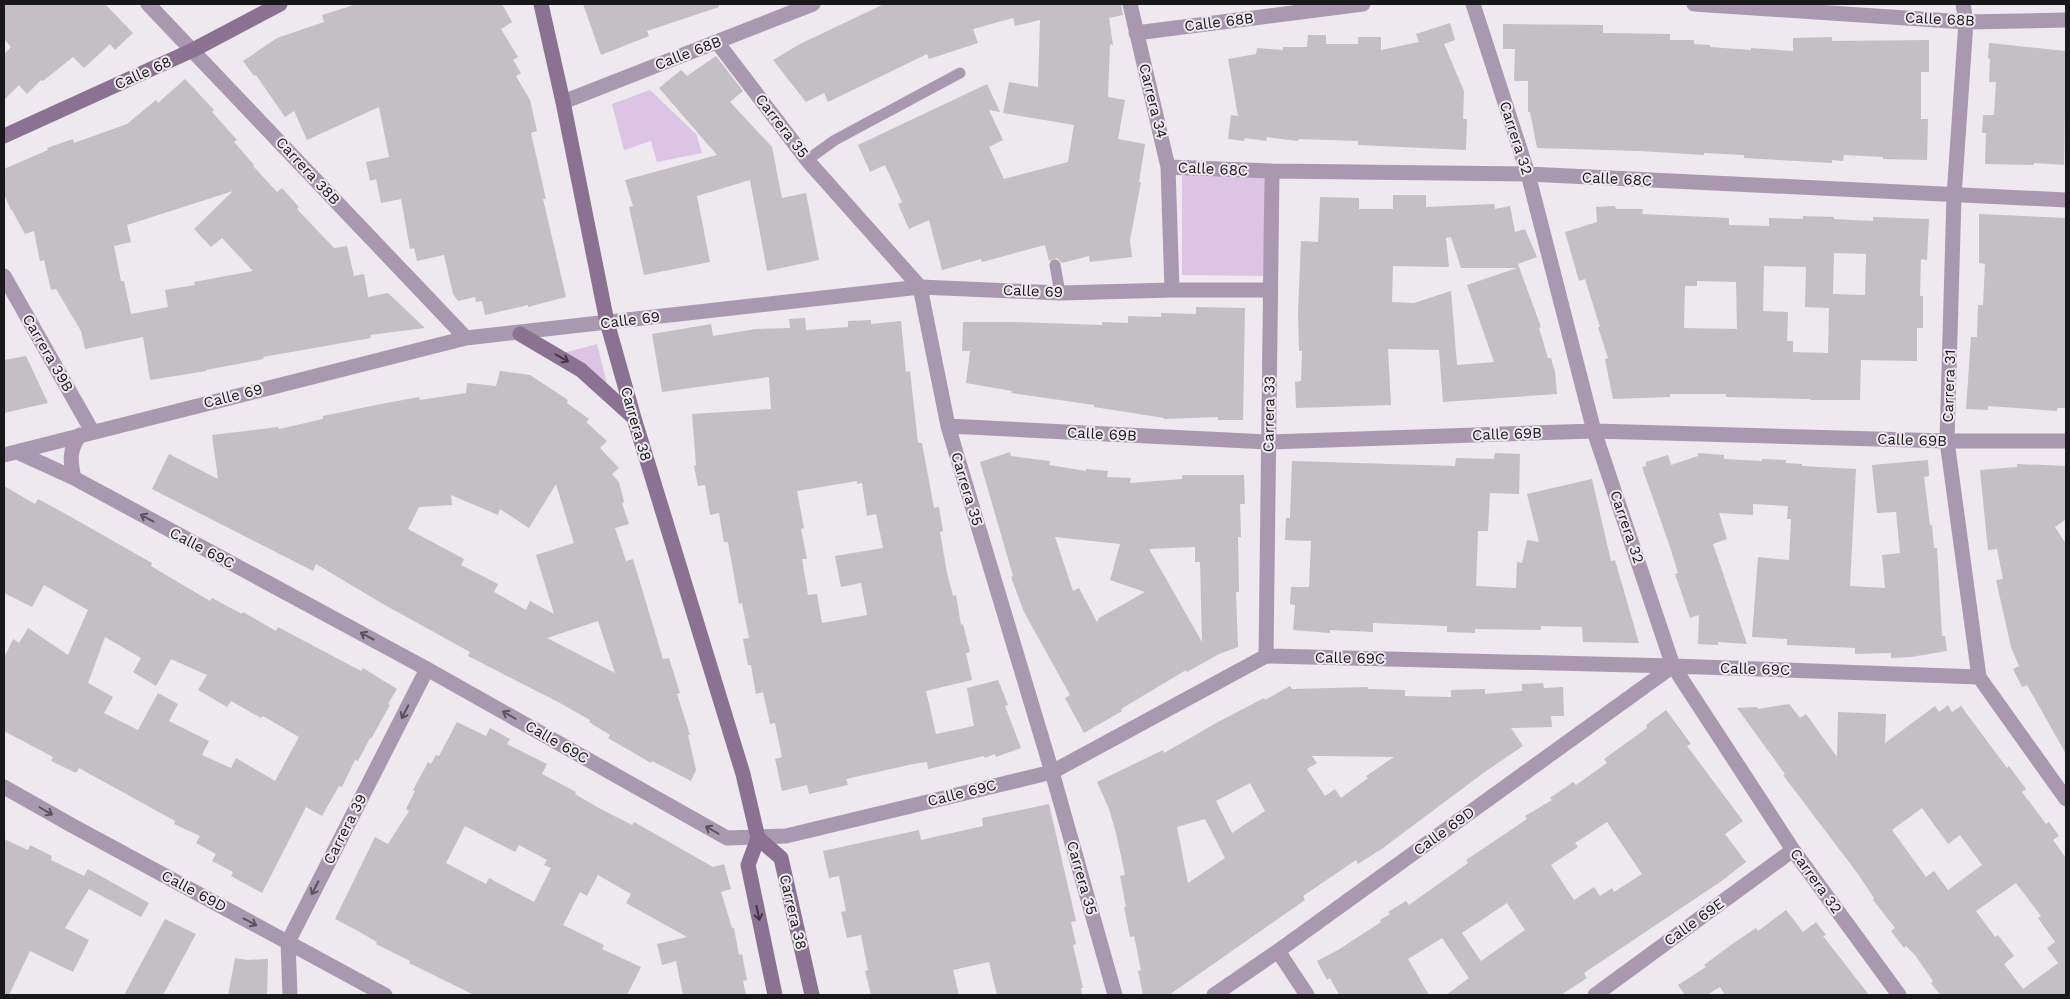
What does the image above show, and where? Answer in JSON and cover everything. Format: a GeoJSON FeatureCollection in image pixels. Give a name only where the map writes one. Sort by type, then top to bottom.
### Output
{"type":"FeatureCollection","features":[{"type":"Feature","properties":{"kind":"main road","name":"Calle 68"},"geometry":{"type":"LineString","coordinates":[[4,136],[193,50],[280,4]]}},
{"type":"Feature","properties":{"kind":"main road","name":"Carrera 38"},"geometry":{"type":"LineString","coordinates":[[541,4],[563,102],[607,322],[634,418],[743,774],[758,838],[780,858],[812,995]]}},
{"type":"Feature","properties":{"kind":"main road"},"geometry":{"type":"LineString","coordinates":[[520,334],[581,370],[609,393],[634,418]]}},
{"type":"Feature","properties":{"kind":"main road"},"geometry":{"type":"LineString","coordinates":[[758,838],[748,865],[776,995]]}},
{"type":"Feature","properties":{"kind":"street","name":"Carrera 38B"},"geometry":{"type":"LineString","coordinates":[[148,4],[466,338]]}},
{"type":"Feature","properties":{"kind":"street","name":"Calle 68B"},"geometry":{"type":"LineString","coordinates":[[563,102],[813,4]]}},
{"type":"Feature","properties":{"kind":"street","name":"Carrera 34"},"geometry":{"type":"LineString","coordinates":[[1130,4],[1168,167],[1172,290]]}},
{"type":"Feature","properties":{"kind":"street","name":"Calle 68B"},"geometry":{"type":"LineString","coordinates":[[1136,33],[1363,4]]}},
{"type":"Feature","properties":{"kind":"street","name":"Carrera 32"},"geometry":{"type":"LineString","coordinates":[[1473,4],[1528,174],[1594,431],[1673,666],[1793,850],[1900,995]]}},
{"type":"Feature","properties":{"kind":"street","name":"Calle 68B"},"geometry":{"type":"LineString","coordinates":[[1694,4],[1966,22],[2066,20]]}},
{"type":"Feature","properties":{"kind":"street","name":"Carrera 31"},"geometry":{"type":"LineString","coordinates":[[1963,4],[1966,22],[1954,196],[1947,442],[1979,677],[2066,799]]}},
{"type":"Feature","properties":{"kind":"street","name":"Carrera 35"},"geometry":{"type":"LineString","coordinates":[[717,42],[807,160],[920,287],[948,426],[1052,772],[1115,995]]}},
{"type":"Feature","properties":{"kind":"street","name":"Calle 68C"},"geometry":{"type":"LineString","coordinates":[[1168,167],[1272,171],[1528,174],[2066,200]]}},
{"type":"Feature","properties":{"kind":"street","name":"Carrera 33"},"geometry":{"type":"LineString","coordinates":[[1266,656],[1272,171]]}},
{"type":"Feature","properties":{"kind":"street","name":"Carrera 39B"},"geometry":{"type":"LineString","coordinates":[[4,276],[86,433]]}},
{"type":"Feature","properties":{"kind":"street","name":"Calle 69"},"geometry":{"type":"LineString","coordinates":[[10,453],[466,338],[520,334],[607,322],[920,287],[1060,293],[1270,290]]}},
{"type":"Feature","properties":{"kind":"street","name":"Calle 69B"},"geometry":{"type":"LineString","coordinates":[[948,426],[1268,442],[1594,431],[1947,442],[2066,441]]}},
{"type":"Feature","properties":{"kind":"street"},"geometry":{"type":"LineString","coordinates":[[74,478],[70,456],[76,441],[86,433]]}},
{"type":"Feature","properties":{"kind":"street","name":"Calle 69C"},"geometry":{"type":"LineString","coordinates":[[10,453],[74,478],[427,668],[727,838],[786,836],[1052,772],[1266,656],[1673,666],[1979,677]]}},
{"type":"Feature","properties":{"kind":"street","name":"Calle 69D"},"geometry":{"type":"LineString","coordinates":[[1214,995],[1278,951],[1673,666]]}},
{"type":"Feature","properties":{"kind":"street","name":"Carrera 39"},"geometry":{"type":"LineString","coordinates":[[290,995],[288,942],[427,668]]}},
{"type":"Feature","properties":{"kind":"street","name":"Calle 69D"},"geometry":{"type":"LineString","coordinates":[[4,787],[385,995]]}},
{"type":"Feature","properties":{"kind":"street","name":"Calle 69E"},"geometry":{"type":"LineString","coordinates":[[1595,995],[1793,850]]}},
{"type":"Feature","properties":{"kind":"street"},"geometry":{"type":"LineString","coordinates":[[1278,951],[1307,995]]}},
{"type":"Feature","properties":{"kind":"lane"},"geometry":{"type":"LineString","coordinates":[[807,160],[834,140],[960,73]]}},
{"type":"Feature","properties":{"kind":"lane"},"geometry":{"type":"LineString","coordinates":[[1055,264],[1060,293]]}},
{"type":"Feature","properties":{"kind":"shaded area"},"geometry":{"type":"Polygon","coordinates":[[[650,90],[696,134],[702,153],[657,162],[651,141],[624,150],[612,104],[650,90]]]}},
{"type":"Feature","properties":{"kind":"shaded area"},"geometry":{"type":"Polygon","coordinates":[[[1182,173],[1264,178],[1265,276],[1182,275],[1182,173]]]}},
{"type":"Feature","properties":{"kind":"shaded area"},"geometry":{"type":"Polygon","coordinates":[[[597,344],[607,384],[563,353],[597,344]]]}},
{"type":"Feature","properties":{"kind":"building"},"geometry":{"type":"Polygon","coordinates":[[[4,4],[105,4],[133,33],[115,50],[110,44],[84,68],[73,57],[43,81],[41,80],[27,94],[19,85],[4,100],[4,54],[11,47],[4,39],[4,4]]]}},
{"type":"Feature","properties":{"kind":"building"},"geometry":{"type":"Polygon","coordinates":[[[357,4],[502,4],[512,22],[501,29],[518,57],[513,60],[521,73],[516,76],[530,100],[537,131],[531,133],[546,199],[543,199],[566,297],[528,307],[528,305],[485,315],[482,301],[476,302],[475,297],[458,301],[453,294],[444,255],[417,261],[414,248],[410,249],[401,199],[381,203],[376,179],[370,181],[366,162],[389,157],[379,107],[307,140],[294,111],[285,117],[256,75],[254,76],[243,61],[277,38],[324,22],[322,15],[357,4]]]}},
{"type":"Feature","properties":{"kind":"building"},"geometry":{"type":"Polygon","coordinates":[[[583,4],[719,4],[719,7],[647,31],[649,36],[601,55],[583,4]]]}},
{"type":"Feature","properties":{"kind":"building"},"geometry":{"type":"Polygon","coordinates":[[[884,4],[1121,4],[1123,15],[1109,18],[1113,45],[1110,44],[1108,97],[1125,100],[1118,139],[1145,144],[1139,182],[1141,182],[1130,240],[1132,257],[1090,262],[1089,256],[1062,263],[1057,258],[1049,261],[1045,245],[982,262],[981,259],[942,270],[929,220],[909,229],[898,204],[902,202],[885,165],[870,172],[858,145],[987,84],[1000,112],[989,110],[1003,140],[989,147],[1004,179],[1068,162],[1074,125],[1003,113],[1009,82],[1038,87],[1040,20],[1015,26],[1013,18],[973,29],[978,43],[929,59],[927,54],[828,102],[824,93],[806,102],[773,60],[800,44],[884,4]]]}},
{"type":"Feature","properties":{"kind":"building"},"geometry":{"type":"Polygon","coordinates":[[[1450,23],[1455,40],[1444,44],[1464,91],[1463,119],[1467,119],[1466,150],[1358,145],[1358,141],[1299,139],[1298,141],[1267,137],[1266,141],[1245,138],[1244,141],[1228,139],[1231,115],[1238,116],[1228,59],[1256,54],[1257,48],[1283,50],[1283,47],[1307,47],[1308,35],[1326,35],[1326,44],[1358,44],[1358,37],[1381,37],[1381,50],[1419,42],[1416,34],[1450,23]]]}},
{"type":"Feature","properties":{"kind":"building"},"geometry":{"type":"Polygon","coordinates":[[[1503,24],[1603,25],[1603,33],[1670,34],[1670,40],[1694,40],[1694,44],[1710,45],[1710,47],[1751,50],[1751,48],[1793,51],[1793,38],[1832,37],[1832,41],[1929,40],[1929,72],[1921,72],[1921,119],[1928,119],[1927,160],[1883,159],[1883,157],[1844,155],[1843,161],[1832,160],[1832,163],[1744,158],[1744,155],[1537,148],[1530,112],[1528,112],[1528,81],[1514,81],[1515,49],[1503,49],[1503,24]]]}},
{"type":"Feature","properties":{"kind":"building"},"geometry":{"type":"Polygon","coordinates":[[[1989,43],[2066,51],[2064,165],[2034,163],[2034,165],[1985,164],[1986,133],[1982,133],[1983,115],[1994,115],[1996,82],[1989,82],[1989,43]]]}},
{"type":"Feature","properties":{"kind":"building"},"geometry":{"type":"Polygon","coordinates":[[[716,56],[743,91],[730,102],[772,147],[782,198],[806,193],[819,260],[767,271],[750,180],[697,196],[710,262],[644,275],[629,207],[633,206],[625,180],[717,155],[659,88],[681,70],[687,76],[716,56]]]}},
{"type":"Feature","properties":{"kind":"building"},"geometry":{"type":"Polygon","coordinates":[[[185,79],[214,110],[212,112],[237,140],[234,142],[277,192],[282,188],[299,207],[297,209],[334,248],[347,246],[354,276],[364,274],[368,297],[388,293],[425,328],[370,335],[371,338],[263,357],[264,359],[206,371],[150,380],[143,337],[85,349],[81,331],[56,289],[51,290],[44,260],[40,261],[34,231],[25,234],[11,210],[4,194],[4,169],[48,150],[47,148],[73,139],[74,143],[127,124],[156,100],[158,103],[185,79]],[[233,191],[127,225],[131,242],[114,246],[121,281],[124,281],[131,314],[168,307],[165,290],[195,285],[194,282],[253,271],[222,238],[211,247],[194,229],[233,191]]]}},
{"type":"Feature","properties":{"kind":"building"},"geometry":{"type":"Polygon","coordinates":[[[1393,195],[1426,195],[1426,207],[1494,204],[1495,209],[1510,206],[1515,232],[1525,229],[1537,257],[1518,264],[1541,327],[1539,328],[1548,358],[1551,358],[1555,372],[1557,394],[1443,402],[1439,350],[1388,349],[1391,405],[1296,408],[1295,382],[1301,381],[1302,351],[1299,351],[1298,312],[1301,241],[1318,242],[1320,197],[1359,198],[1359,209],[1393,209],[1393,195]],[[1451,237],[1446,238],[1449,267],[1393,266],[1392,302],[1414,303],[1451,291],[1457,365],[1494,362],[1467,285],[1517,268],[1461,268],[1451,237]]]}},
{"type":"Feature","properties":{"kind":"building"},"geometry":{"type":"Polygon","coordinates":[[[1615,206],[1616,209],[1643,209],[1642,214],[1729,218],[1729,225],[1769,226],[1769,218],[1803,219],[1803,216],[1873,221],[1873,217],[1929,219],[1927,260],[1921,259],[1920,296],[1923,296],[1923,328],[1917,328],[1917,361],[1861,360],[1860,400],[1726,397],[1726,394],[1670,394],[1670,397],[1613,399],[1605,359],[1608,358],[1598,327],[1600,327],[1585,279],[1579,281],[1565,232],[1597,222],[1596,207],[1615,206]],[[1834,253],[1833,294],[1865,295],[1866,254],[1834,253]],[[1764,266],[1763,311],[1788,312],[1787,341],[1793,341],[1793,352],[1828,353],[1829,308],[1805,307],[1806,267],[1764,266]],[[1697,281],[1697,286],[1685,286],[1684,328],[1737,329],[1736,282],[1697,281]]]}},
{"type":"Feature","properties":{"kind":"building"},"geometry":{"type":"Polygon","coordinates":[[[1979,214],[2066,218],[2066,408],[2057,408],[2057,411],[1988,406],[1988,410],[1966,409],[1971,337],[1977,337],[1978,305],[1983,305],[1985,264],[1979,263],[1979,214]]]}},
{"type":"Feature","properties":{"kind":"building"},"geometry":{"type":"Polygon","coordinates":[[[1196,307],[1245,308],[1243,420],[1218,420],[1218,417],[1164,419],[1094,407],[1094,405],[1011,393],[1012,391],[966,383],[970,351],[962,351],[963,322],[1102,325],[1102,322],[1128,323],[1128,316],[1161,317],[1161,313],[1196,314],[1196,307]]]}},
{"type":"Feature","properties":{"kind":"building"},"geometry":{"type":"Polygon","coordinates":[[[805,318],[806,330],[848,327],[848,321],[871,320],[871,324],[901,321],[906,372],[910,371],[918,443],[922,443],[934,508],[939,507],[943,531],[940,532],[947,573],[953,596],[956,595],[961,625],[963,624],[970,652],[966,653],[972,680],[926,691],[936,734],[974,726],[967,688],[998,680],[1008,705],[1005,706],[1021,748],[996,757],[995,754],[985,758],[984,756],[928,769],[927,762],[913,764],[846,779],[848,785],[809,794],[807,785],[782,791],[775,759],[782,757],[775,723],[770,724],[763,692],[756,694],[751,665],[748,665],[743,639],[749,638],[742,603],[739,604],[728,542],[724,542],[719,513],[710,515],[705,485],[698,486],[694,466],[696,465],[692,414],[771,409],[769,377],[662,392],[652,334],[711,324],[713,336],[756,329],[790,328],[789,319],[805,318]],[[857,481],[797,491],[804,528],[801,529],[807,559],[802,559],[808,595],[817,594],[822,623],[867,615],[861,583],[841,587],[835,556],[883,548],[876,514],[867,516],[862,483],[857,484],[857,481]]]}},
{"type":"Feature","properties":{"kind":"building"},"geometry":{"type":"Polygon","coordinates":[[[26,356],[48,403],[4,413],[4,360],[26,356]]]}},
{"type":"Feature","properties":{"kind":"building"},"geometry":{"type":"Polygon","coordinates":[[[500,371],[530,375],[568,400],[567,403],[589,419],[586,422],[607,441],[600,448],[619,468],[612,474],[619,482],[624,502],[622,503],[629,524],[615,528],[626,561],[633,559],[663,659],[669,658],[680,693],[677,694],[690,735],[688,735],[696,770],[691,781],[652,761],[651,763],[608,738],[610,735],[589,722],[590,720],[468,656],[470,652],[316,564],[313,571],[152,489],[169,454],[218,479],[212,435],[278,427],[279,429],[323,419],[323,416],[381,404],[419,397],[420,400],[466,393],[467,383],[496,386],[500,371]],[[556,484],[529,528],[500,509],[498,515],[451,495],[452,505],[419,507],[408,529],[464,559],[461,565],[498,584],[494,592],[526,610],[530,601],[554,614],[536,555],[574,543],[556,484]],[[598,621],[547,638],[615,673],[598,621]]]}},
{"type":"Feature","properties":{"kind":"building"},"geometry":{"type":"Polygon","coordinates":[[[1010,452],[1011,456],[1050,461],[1049,465],[1086,471],[1086,469],[1108,471],[1107,477],[1131,478],[1130,483],[1182,479],[1182,475],[1244,475],[1245,504],[1240,504],[1241,537],[1238,537],[1239,592],[1236,592],[1238,647],[1219,654],[1187,672],[1186,670],[1084,733],[1065,698],[1070,695],[1024,612],[1011,577],[1013,576],[980,462],[1010,452]],[[1055,537],[1073,591],[1079,588],[1097,622],[1099,618],[1145,592],[1110,580],[1120,544],[1055,537]],[[1195,547],[1149,549],[1202,642],[1200,562],[1195,562],[1195,547]]]}},
{"type":"Feature","properties":{"kind":"building"},"geometry":{"type":"Polygon","coordinates":[[[1495,453],[1520,454],[1519,494],[1490,493],[1488,531],[1478,531],[1476,586],[1516,588],[1517,562],[1522,563],[1527,540],[1539,542],[1527,494],[1592,479],[1611,561],[1615,560],[1639,643],[1583,642],[1582,627],[1541,626],[1541,630],[1475,629],[1475,633],[1447,632],[1447,626],[1373,623],[1373,632],[1330,630],[1330,633],[1293,630],[1295,605],[1290,604],[1291,587],[1309,587],[1311,541],[1285,540],[1286,518],[1290,518],[1292,461],[1455,466],[1456,458],[1494,459],[1495,453]]]}},
{"type":"Feature","properties":{"kind":"building"},"geometry":{"type":"Polygon","coordinates":[[[1698,453],[1724,455],[1724,459],[1786,460],[1786,463],[1802,464],[1802,466],[1856,469],[1850,586],[1885,588],[1882,555],[1900,553],[1896,512],[1877,513],[1872,465],[1928,460],[1929,476],[1924,477],[1934,548],[1937,548],[1942,636],[1945,636],[1947,651],[1891,658],[1891,653],[1855,654],[1855,648],[1787,645],[1787,639],[1752,637],[1758,557],[1789,560],[1791,519],[1787,519],[1788,506],[1753,504],[1753,515],[1719,513],[1727,539],[1713,544],[1747,644],[1718,642],[1718,645],[1698,644],[1699,615],[1690,618],[1675,574],[1678,573],[1670,547],[1642,467],[1646,466],[1646,462],[1668,455],[1671,465],[1698,456],[1698,453]]]}},
{"type":"Feature","properties":{"kind":"building"},"geometry":{"type":"Polygon","coordinates":[[[2017,464],[2066,466],[2066,519],[2055,527],[2066,544],[2066,754],[2027,685],[2022,687],[2013,669],[2019,666],[2011,647],[1996,580],[2003,579],[1997,549],[1988,550],[1980,470],[2017,467],[2017,464]]]}},
{"type":"Feature","properties":{"kind":"building"},"geometry":{"type":"Polygon","coordinates":[[[4,486],[35,504],[38,499],[64,513],[152,563],[151,566],[210,601],[212,598],[242,614],[243,612],[276,631],[278,627],[361,671],[363,668],[397,689],[371,739],[358,761],[355,760],[342,787],[339,786],[322,816],[306,807],[262,893],[231,876],[233,872],[212,861],[216,854],[196,843],[200,836],[174,824],[175,821],[79,768],[76,773],[51,761],[53,757],[4,731],[4,658],[13,639],[19,643],[28,628],[68,655],[88,610],[44,585],[32,607],[4,593],[4,486]],[[105,637],[88,683],[113,697],[104,713],[138,730],[158,693],[178,704],[169,721],[209,741],[202,755],[231,768],[236,758],[275,781],[299,737],[263,716],[261,718],[231,701],[227,707],[198,690],[207,675],[171,659],[156,686],[133,672],[141,658],[105,637]]]}},
{"type":"Feature","properties":{"kind":"building"},"geometry":{"type":"Polygon","coordinates":[[[1543,683],[1544,688],[1563,687],[1564,716],[1551,716],[1552,727],[1511,728],[1523,746],[1486,771],[1383,848],[1358,864],[1356,860],[1303,896],[1305,900],[1169,995],[1143,995],[1138,971],[1141,970],[1134,936],[1130,937],[1124,907],[1126,907],[1120,876],[1125,875],[1116,833],[1109,809],[1097,782],[1163,750],[1164,753],[1218,722],[1290,686],[1292,689],[1368,687],[1368,689],[1405,690],[1405,696],[1451,697],[1451,690],[1485,689],[1485,694],[1522,691],[1522,684],[1543,683]],[[1312,756],[1317,763],[1307,769],[1325,796],[1335,789],[1341,798],[1368,778],[1366,776],[1394,757],[1325,756],[1312,756]],[[1250,783],[1216,801],[1232,833],[1265,811],[1250,783]],[[1205,819],[1177,827],[1188,883],[1225,858],[1205,819]]]}},
{"type":"Feature","properties":{"kind":"building"},"geometry":{"type":"Polygon","coordinates":[[[1789,704],[1800,718],[1806,714],[1837,757],[1838,712],[1886,714],[1885,743],[1935,706],[1939,712],[1948,705],[1952,712],[1961,706],[2007,768],[2009,766],[2026,789],[2022,792],[2046,824],[2049,822],[2059,836],[2053,840],[2066,858],[2066,995],[1940,995],[1915,955],[1906,946],[1904,948],[1891,931],[1895,928],[1873,900],[1874,898],[1858,874],[1783,775],[1785,774],[1737,708],[1757,707],[1758,709],[1789,704]],[[1922,808],[1892,830],[1926,877],[1934,871],[1948,890],[1982,865],[1960,835],[1948,844],[1922,808]],[[2016,883],[1976,911],[1995,937],[1998,935],[2014,956],[2004,964],[2023,989],[2058,963],[2047,948],[2055,942],[2038,918],[2041,916],[2016,883]]]}},
{"type":"Feature","properties":{"kind":"building"},"geometry":{"type":"Polygon","coordinates":[[[1666,710],[1691,744],[1687,746],[1743,821],[1725,834],[1746,862],[1723,880],[1584,973],[1587,978],[1561,995],[1446,995],[1469,978],[1442,938],[1408,959],[1429,995],[1339,995],[1330,978],[1327,980],[1317,961],[1338,950],[1381,922],[1380,920],[1390,914],[1388,912],[1406,901],[1409,905],[1468,863],[1466,860],[1527,819],[1525,816],[1552,800],[1550,798],[1573,782],[1576,785],[1607,763],[1604,759],[1647,728],[1646,725],[1666,710]],[[1607,822],[1575,843],[1578,847],[1551,865],[1574,900],[1594,887],[1600,896],[1612,888],[1614,892],[1642,874],[1607,822]],[[1507,903],[1462,933],[1481,961],[1525,930],[1507,903]]]}},
{"type":"Feature","properties":{"kind":"building"},"geometry":{"type":"Polygon","coordinates":[[[457,722],[486,736],[490,728],[510,739],[507,744],[547,764],[542,774],[576,792],[575,794],[597,807],[632,825],[634,822],[713,867],[724,864],[731,889],[721,892],[732,928],[734,928],[739,955],[742,954],[747,980],[743,981],[746,995],[683,995],[676,961],[662,965],[657,944],[687,937],[626,903],[631,894],[598,875],[587,896],[580,892],[563,925],[604,945],[602,949],[641,967],[627,995],[474,995],[409,963],[410,961],[376,944],[377,942],[335,919],[375,837],[388,844],[409,811],[406,809],[415,791],[413,790],[428,762],[431,764],[436,755],[439,756],[457,722]],[[465,826],[446,863],[486,884],[489,878],[534,902],[551,868],[544,865],[547,860],[519,845],[515,852],[465,826]]]}},
{"type":"Feature","properties":{"kind":"building"},"geometry":{"type":"Polygon","coordinates":[[[1049,804],[1076,921],[1071,922],[1076,944],[1073,945],[1083,988],[1081,988],[1082,995],[997,995],[989,962],[953,970],[959,995],[871,995],[865,971],[868,970],[861,935],[847,938],[841,912],[846,911],[839,876],[829,878],[823,851],[919,830],[921,840],[983,826],[982,818],[1049,804]]]}},
{"type":"Feature","properties":{"kind":"building"},"geometry":{"type":"Polygon","coordinates":[[[4,839],[28,850],[30,845],[52,856],[51,860],[84,876],[88,869],[149,903],[141,917],[89,889],[65,928],[89,940],[73,972],[30,951],[9,995],[4,995],[4,839]]]}},
{"type":"Feature","properties":{"kind":"building"},"geometry":{"type":"Polygon","coordinates":[[[1786,910],[1803,932],[1816,922],[1826,935],[1823,936],[1869,995],[1725,995],[1720,987],[1707,995],[1685,995],[1678,985],[1706,967],[1704,965],[1731,945],[1756,928],[1758,931],[1786,910]]]}},
{"type":"Feature","properties":{"kind":"building"},"geometry":{"type":"Polygon","coordinates":[[[165,919],[196,934],[163,995],[124,995],[165,919]]]}},
{"type":"Feature","properties":{"kind":"building"},"geometry":{"type":"Polygon","coordinates":[[[235,958],[247,960],[268,959],[267,995],[228,995],[235,958]]]}}]}
